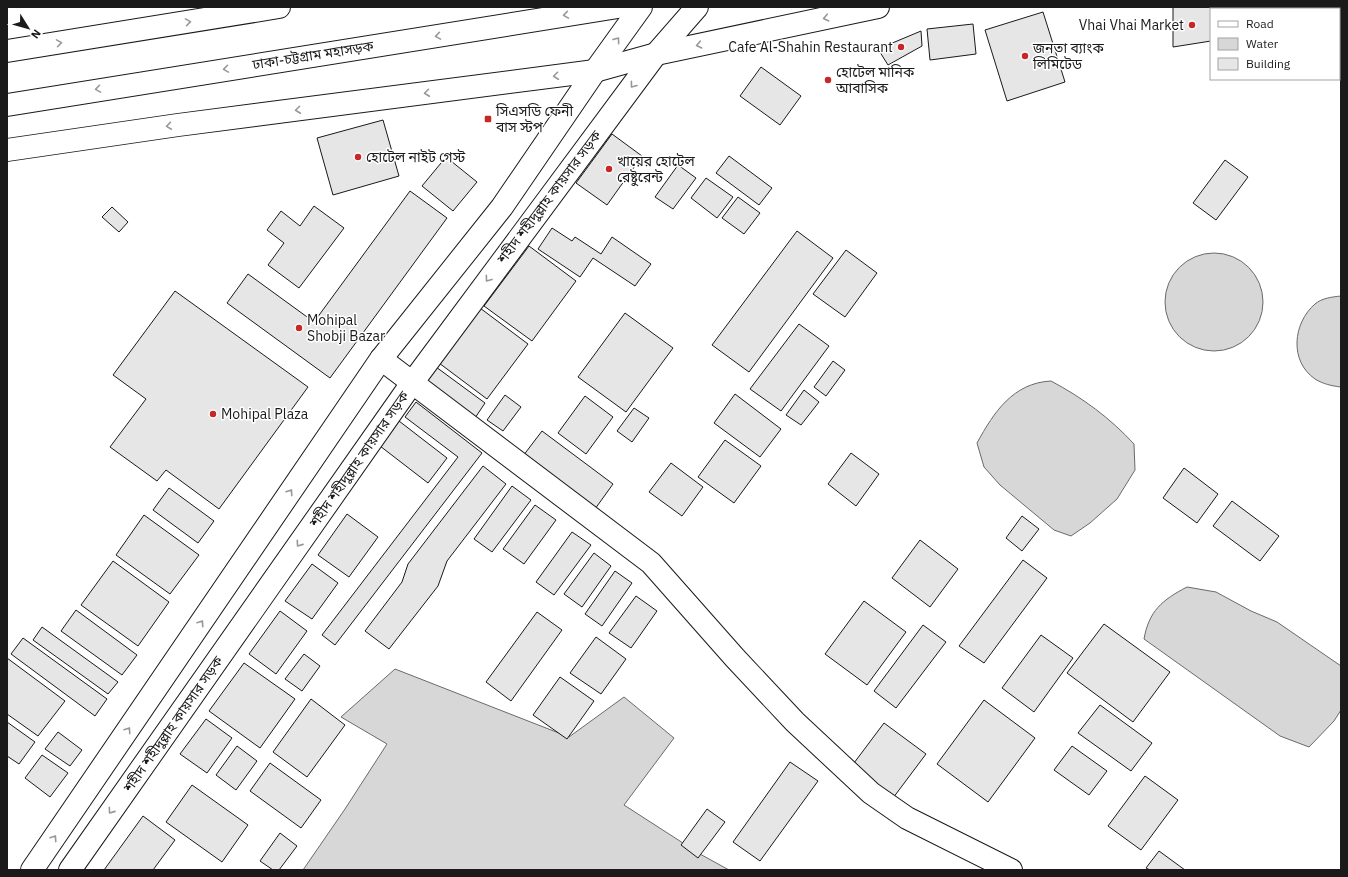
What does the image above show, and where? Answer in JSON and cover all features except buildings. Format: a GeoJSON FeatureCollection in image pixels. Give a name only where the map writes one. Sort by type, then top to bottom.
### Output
{"type":"FeatureCollection","features":[{"type":"Feature","properties":{"kind":"main road"},"geometry":{"type":"LineString","coordinates":[[7,51],[279,7]]}},
{"type":"Feature","properties":{"kind":"main road","name":"ঢাকা-চট্টগ্রাম মহাসড়ক"},"geometry":{"type":"LineString","coordinates":[[7,105],[618,7]]}},
{"type":"Feature","properties":{"kind":"main road"},"geometry":{"type":"LineString","coordinates":[[32,870],[381,359],[502,208],[594,71],[641,7]]}},
{"type":"Feature","properties":{"kind":"main road","name":"শহীদ শহীদুল্লাহ কায়সার সড়ক"},"geometry":{"type":"LineString","coordinates":[[70,870],[412,383],[656,54],[697,7]]}},
{"type":"Feature","properties":{"kind":"main road"},"geometry":{"type":"LineString","coordinates":[[7,150],[178,125],[594,71],[656,54],[878,7]]}},
{"type":"Feature","properties":{"kind":"main road"},"geometry":{"type":"LineString","coordinates":[[381,359],[651,563],[735,658],[795,722],[871,793],[907,818],[1011,870]]}},
{"type":"Feature","properties":{"kind":"water"},"geometry":{"type":"Polygon","coordinates":[[[1214,253],[1233,257],[1249,267],[1259,283],[1263,302],[1259,321],[1249,337],[1233,347],[1214,351],[1195,347],[1179,337],[1169,321],[1165,302],[1169,283],[1179,267],[1195,257],[1214,253]]]}},
{"type":"Feature","properties":{"kind":"water"},"geometry":{"type":"Polygon","coordinates":[[[1341,296],[1341,387],[1321,382],[1315,379],[1307,371],[1301,362],[1297,342],[1298,331],[1302,321],[1315,304],[1324,299],[1341,296]]]}},
{"type":"Feature","properties":{"kind":"water"},"geometry":{"type":"Polygon","coordinates":[[[1051,381],[1096,409],[1134,444],[1135,470],[1117,499],[1090,523],[1071,536],[1054,530],[1000,485],[984,467],[977,443],[998,410],[1015,393],[1038,383],[1051,381]]]}},
{"type":"Feature","properties":{"kind":"water"},"geometry":{"type":"Polygon","coordinates":[[[1187,587],[1216,592],[1251,611],[1277,622],[1341,666],[1341,710],[1334,721],[1309,747],[1280,736],[1144,639],[1149,621],[1158,607],[1170,597],[1187,587]]]}},
{"type":"Feature","properties":{"kind":"water"},"geometry":{"type":"Polygon","coordinates":[[[395,669],[569,737],[624,697],[674,738],[624,805],[700,854],[729,870],[303,870],[387,744],[341,717],[395,669]]]}},
{"type":"Feature","properties":{"kind":"place","name":"Vhai Vhai Market"},"geometry":{"type":"Point","coordinates":[1192,25]}},
{"type":"Feature","properties":{"kind":"place","name":"Cafe Al-Shahin Restaurant"},"geometry":{"type":"Point","coordinates":[901,47]}},
{"type":"Feature","properties":{"kind":"place","name":"জনতা ব্যাংক লিমিটেড"},"geometry":{"type":"Point","coordinates":[1025,56]}},
{"type":"Feature","properties":{"kind":"place","name":"হোটেল মানিক আবাসিক"},"geometry":{"type":"Point","coordinates":[828,80]}},
{"type":"Feature","properties":{"kind":"place","name":"সিএসডি ফেনী বাস স্টপ"},"geometry":{"type":"Point","coordinates":[488,119]}},
{"type":"Feature","properties":{"kind":"place","name":"হোটেল নাইট গেস্ট"},"geometry":{"type":"Point","coordinates":[358,157]}},
{"type":"Feature","properties":{"kind":"place","name":"খায়ের হোটেল রেষ্টুরেন্ট"},"geometry":{"type":"Point","coordinates":[609,169]}},
{"type":"Feature","properties":{"kind":"place","name":"Mohipal Shobji Bazar"},"geometry":{"type":"Point","coordinates":[299,328]}},
{"type":"Feature","properties":{"kind":"place","name":"Mohipal Plaza"},"geometry":{"type":"Point","coordinates":[213,414]}}]}
